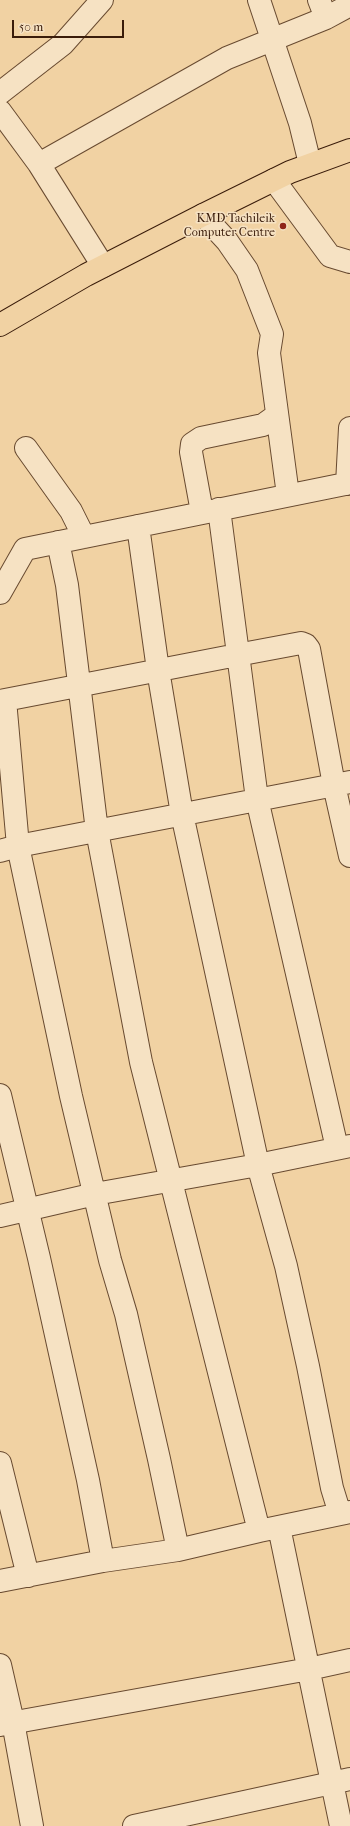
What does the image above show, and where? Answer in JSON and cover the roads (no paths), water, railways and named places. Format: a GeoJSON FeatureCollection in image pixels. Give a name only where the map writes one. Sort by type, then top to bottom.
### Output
{"type":"FeatureCollection","features":[{"type":"Feature","properties":{"kind":"main road"},"geometry":{"type":"LineString","coordinates":[[0,325],[103,266],[274,180],[310,164],[350,150]]}},
{"type":"Feature","properties":{"kind":"street"},"geometry":{"type":"LineString","coordinates":[[0,93],[63,44],[102,0]]}},
{"type":"Feature","properties":{"kind":"street"},"geometry":{"type":"LineString","coordinates":[[259,0],[300,123],[310,164]]}},
{"type":"Feature","properties":{"kind":"street"},"geometry":{"type":"LineString","coordinates":[[39,164],[227,58],[272,40],[322,9],[350,5]]}},
{"type":"Feature","properties":{"kind":"street"},"geometry":{"type":"LineString","coordinates":[[0,111],[39,164],[103,266]]}},
{"type":"Feature","properties":{"kind":"street"},"geometry":{"type":"LineString","coordinates":[[274,180],[330,256],[350,262]]}},
{"type":"Feature","properties":{"kind":"street"},"geometry":{"type":"LineString","coordinates":[[204,215],[227,241],[247,270],[272,334],[269,353],[288,495]]}},
{"type":"Feature","properties":{"kind":"street"},"geometry":{"type":"LineString","coordinates":[[0,1216],[95,1194],[258,1165],[343,1147],[257,799],[237,655],[211,510],[191,452],[192,444],[201,438],[264,425],[277,415]]}},
{"type":"Feature","properties":{"kind":"street"},"geometry":{"type":"LineString","coordinates":[[0,593],[25,549],[211,510],[348,484],[350,428]]}},
{"type":"Feature","properties":{"kind":"street"},"geometry":{"type":"LineString","coordinates":[[26,448],[71,511],[84,537]]}},
{"type":"Feature","properties":{"kind":"street"},"geometry":{"type":"LineString","coordinates":[[0,1581],[103,1561],[178,1550],[345,1513],[332,1488],[308,1366],[287,1274],[258,1165],[182,814],[158,670],[138,526]]}},
{"type":"Feature","properties":{"kind":"street"},"geometry":{"type":"LineString","coordinates":[[58,542],[67,585],[98,831],[141,1062],[213,1352],[231,1415],[269,1529],[342,1781],[341,1826]]}},
{"type":"Feature","properties":{"kind":"street"},"geometry":{"type":"LineString","coordinates":[[178,1550],[129,1329],[110,1260],[9,848],[2,700],[302,643],[306,645],[308,649],[342,784],[350,856]]}},
{"type":"Feature","properties":{"kind":"street"},"geometry":{"type":"LineString","coordinates":[[9,848],[257,799],[342,784]]}},
{"type":"Feature","properties":{"kind":"street"},"geometry":{"type":"LineString","coordinates":[[0,1095],[28,1210],[84,1465],[103,1561]]}},
{"type":"Feature","properties":{"kind":"street"},"geometry":{"type":"LineString","coordinates":[[0,1463],[28,1576]]}},
{"type":"Feature","properties":{"kind":"street"},"geometry":{"type":"LineString","coordinates":[[6,1724],[309,1669],[350,1660]]}},
{"type":"Feature","properties":{"kind":"street"},"geometry":{"type":"LineString","coordinates":[[0,1665],[6,1724],[32,1826]]}},
{"type":"Feature","properties":{"kind":"street"},"geometry":{"type":"LineString","coordinates":[[134,1826],[342,1781]]}},
{"type":"Feature","properties":{"kind":"place","name":"KMD Tachileik Computer Centre"},"geometry":{"type":"Point","coordinates":[283,226]}}]}
